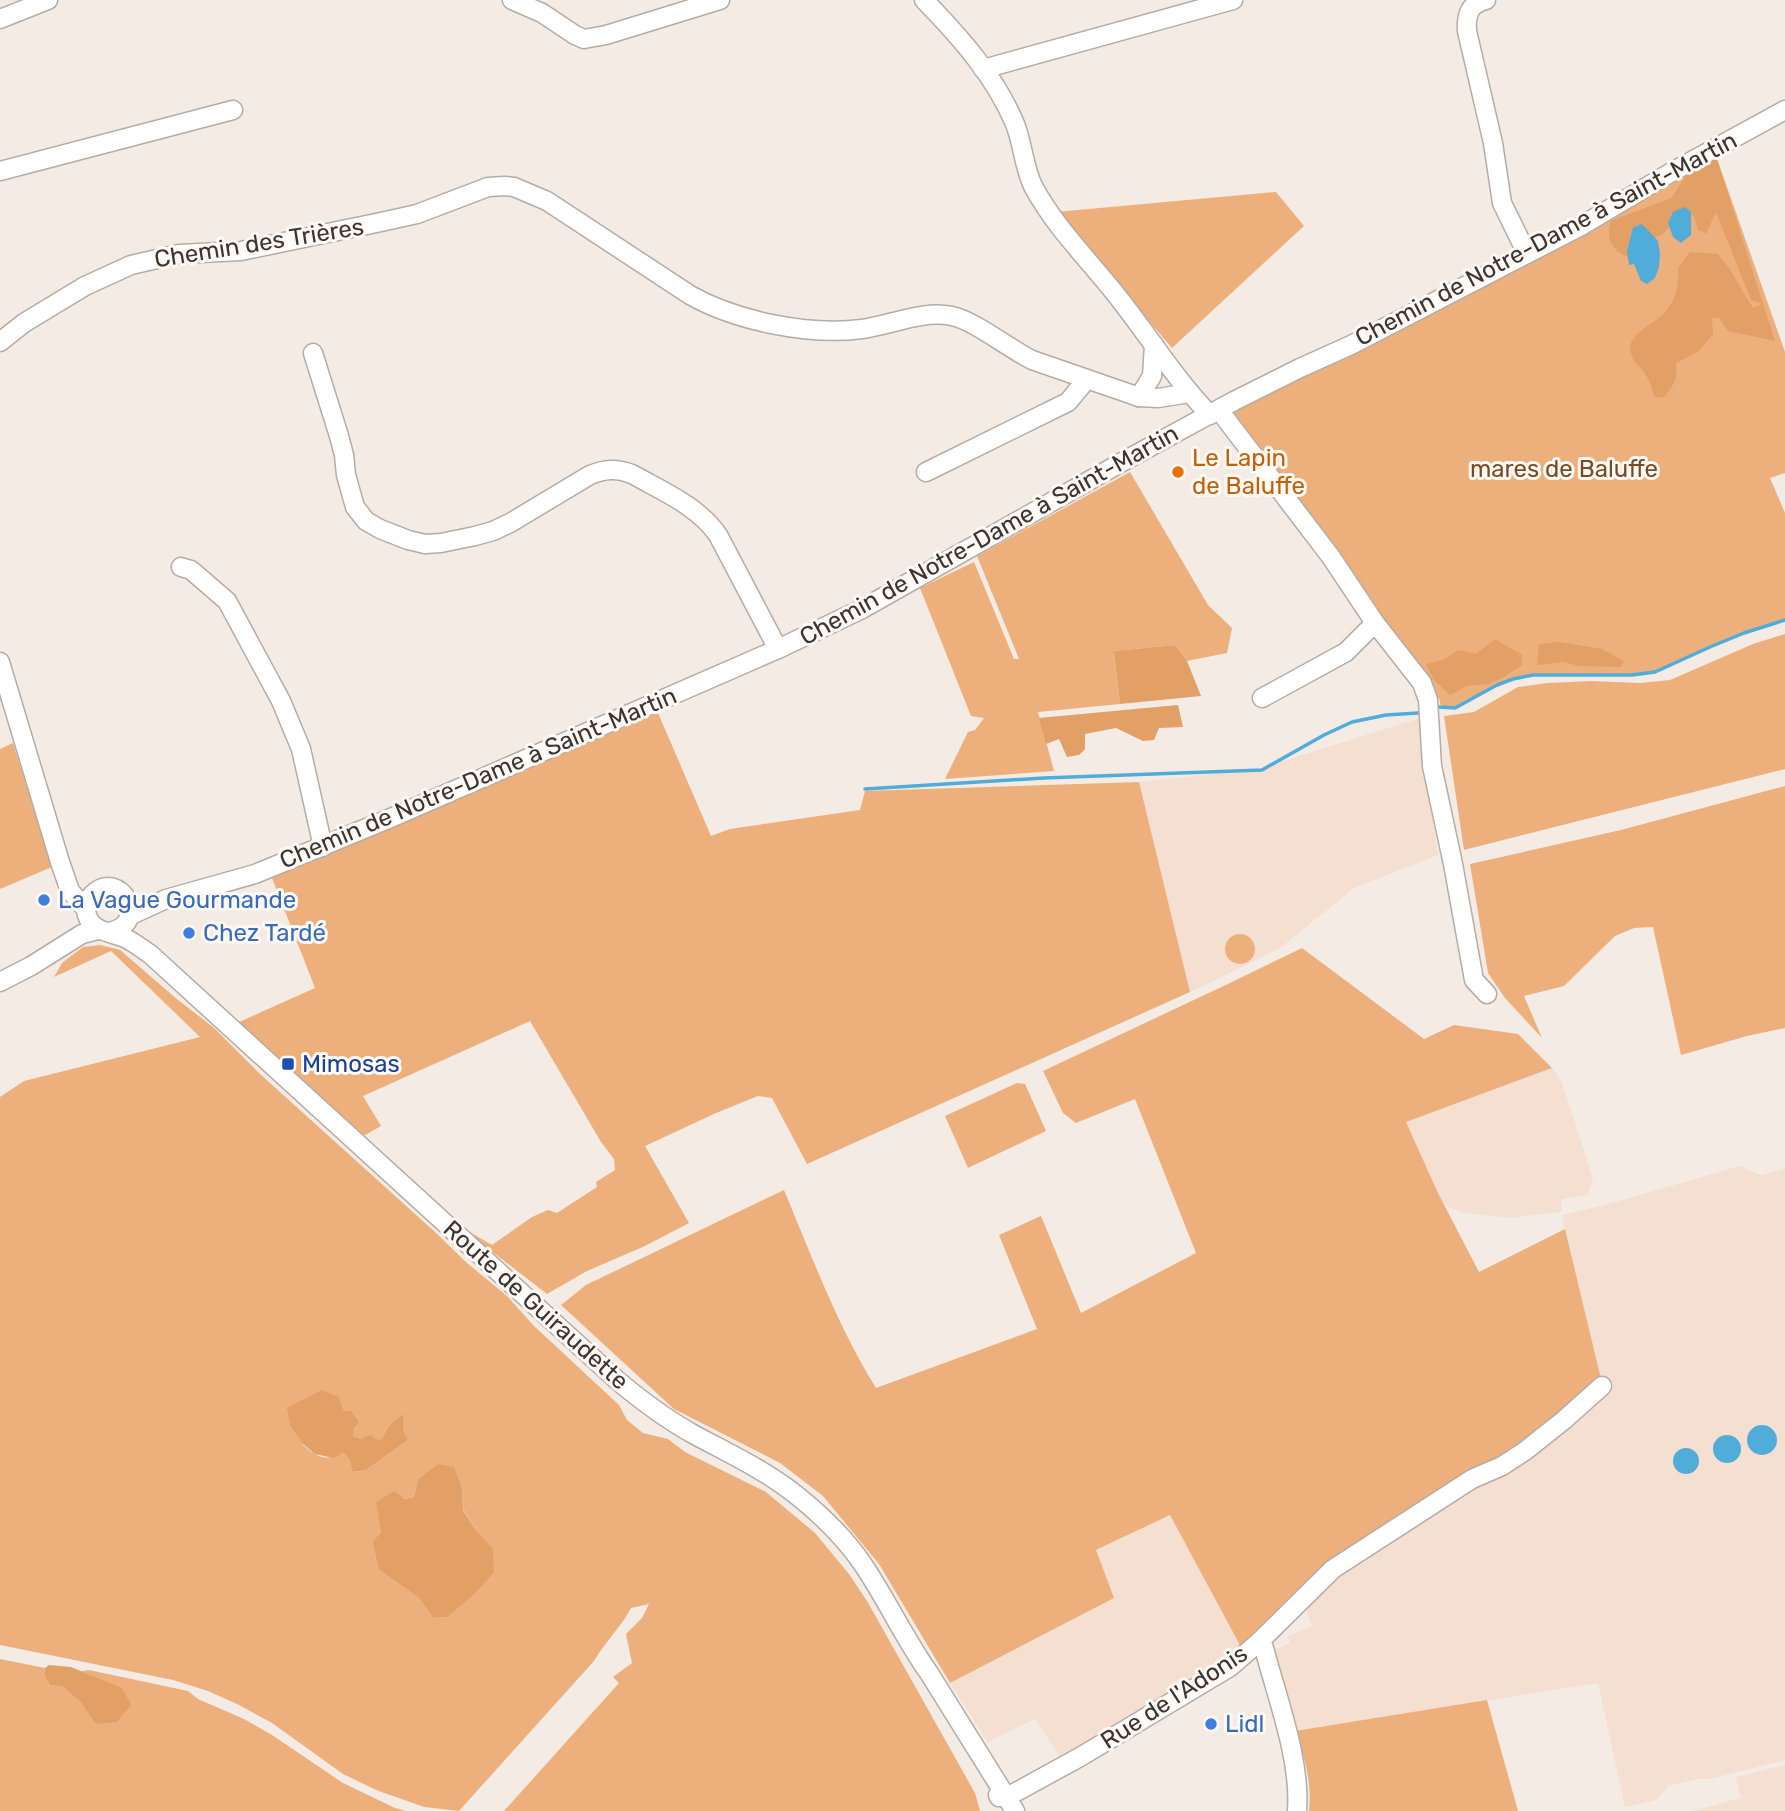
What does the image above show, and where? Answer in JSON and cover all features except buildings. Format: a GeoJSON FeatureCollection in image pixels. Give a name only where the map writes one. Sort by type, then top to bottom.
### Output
{"type":"FeatureCollection","features":[{"type":"Feature","properties":{"kind":"street"},"geometry":{"type":"LineString","coordinates":[[0,19],[48,0]]}},
{"type":"Feature","properties":{"kind":"street"},"geometry":{"type":"LineString","coordinates":[[512,0],[542,13],[584,39],[606,35],[720,0]]}},
{"type":"Feature","properties":{"kind":"street"},"geometry":{"type":"LineString","coordinates":[[924,0],[959,36],[1000,93],[1020,139],[1032,183],[1057,225],[1120,299],[1190,393],[1214,412],[1331,557],[1375,623],[1422,683],[1428,700],[1432,766],[1474,980],[1487,994]]}},
{"type":"Feature","properties":{"kind":"street"},"geometry":{"type":"LineString","coordinates":[[983,69],[1233,0]]}},
{"type":"Feature","properties":{"kind":"street"},"geometry":{"type":"LineString","coordinates":[[1486,0],[1477,3],[1469,11],[1467,31],[1493,143],[1502,203],[1527,254]]}},
{"type":"Feature","properties":{"kind":"street"},"geometry":{"type":"LineString","coordinates":[[0,171],[233,110]]}},
{"type":"Feature","properties":{"kind":"street","name":"Chemin de Notre-Dame à Saint-Martin"},"geometry":{"type":"LineString","coordinates":[[128,911],[255,874],[778,649],[862,609],[1214,412],[1597,217],[1670,173],[1785,110]]}},
{"type":"Feature","properties":{"kind":"street","name":"Chemin des Trières"},"geometry":{"type":"LineString","coordinates":[[0,342],[24,323],[85,286],[131,265],[179,254],[241,251],[381,222],[417,214],[480,189],[505,186],[547,201],[690,295],[743,318],[804,329],[847,330],[929,315],[950,315],[969,322],[1032,360],[1139,397],[1158,398],[1190,393]]}},
{"type":"Feature","properties":{"kind":"street"},"geometry":{"type":"LineString","coordinates":[[1139,397],[1152,376],[1154,345]]}},
{"type":"Feature","properties":{"kind":"street"},"geometry":{"type":"LineString","coordinates":[[313,353],[339,436],[355,507],[366,521],[408,540],[425,544],[458,540],[493,531],[510,523],[590,475],[605,470],[622,470],[694,510],[709,522],[778,649]]}},
{"type":"Feature","properties":{"kind":"street"},"geometry":{"type":"LineString","coordinates":[[926,472],[1068,402],[1087,379]]}},
{"type":"Feature","properties":{"kind":"street"},"geometry":{"type":"LineString","coordinates":[[181,567],[191,570],[227,601],[281,701],[301,749],[323,846]]}},
{"type":"Feature","properties":{"kind":"street"},"geometry":{"type":"LineString","coordinates":[[1262,698],[1346,652],[1375,623]]}},
{"type":"Feature","properties":{"kind":"street"},"geometry":{"type":"LineString","coordinates":[[0,662],[5,692],[70,891],[86,911],[90,923],[103,931]]}},
{"type":"Feature","properties":{"kind":"street"},"geometry":{"type":"LineString","coordinates":[[64,872],[78,886],[94,892]]}},
{"type":"Feature","properties":{"kind":"street"},"geometry":{"type":"LineString","coordinates":[[0,982],[63,946],[82,934],[122,927],[128,911],[121,892],[103,888],[94,892],[86,911],[63,946]]}},
{"type":"Feature","properties":{"kind":"street","name":"Route de Guiraudette"},"geometry":{"type":"LineString","coordinates":[[128,911],[150,954]]}},
{"type":"Feature","properties":{"kind":"street","name":"Route de Guiraudette"},"geometry":{"type":"LineString","coordinates":[[103,931],[128,940],[150,954],[618,1381],[668,1419],[770,1476],[796,1494],[819,1515],[861,1562],[1008,1807]]}},
{"type":"Feature","properties":{"kind":"street"},"geometry":{"type":"LineString","coordinates":[[1260,1641],[1333,1569],[1472,1479],[1502,1466],[1525,1451],[1602,1385]]}},
{"type":"Feature","properties":{"kind":"street","name":"Rue de l'Adonis"},"geometry":{"type":"LineString","coordinates":[[1008,1807],[1080,1757],[1230,1667],[1260,1641],[1294,1758],[1297,1811]]}},
{"type":"Feature","properties":{"kind":"street","name":"Route de Guiraudette"},"geometry":{"type":"LineString","coordinates":[[914,1651],[924,1676],[999,1797],[1008,1807]]}},
{"type":"Feature","properties":{"kind":"shaded area"},"geometry":{"type":"Polygon","coordinates":[[[1715,153],[1775,341],[1728,331],[1719,318],[1712,318],[1713,334],[1699,351],[1676,363],[1673,385],[1664,397],[1655,398],[1645,373],[1632,357],[1631,344],[1645,327],[1669,308],[1677,289],[1678,268],[1690,252],[1718,254],[1753,308],[1762,304],[1751,300],[1716,212],[1706,234],[1698,230],[1694,216],[1683,211],[1663,234],[1642,243],[1628,257],[1611,243],[1609,227],[1611,221],[1671,198],[1686,176],[1705,165],[1715,153]]]}},
{"type":"Feature","properties":{"kind":"shaded area"},"geometry":{"type":"Polygon","coordinates":[[[1495,639],[1522,655],[1522,665],[1489,684],[1467,686],[1450,695],[1434,680],[1426,664],[1445,659],[1458,650],[1476,654],[1495,639]]]}},
{"type":"Feature","properties":{"kind":"shaded area"},"geometry":{"type":"Polygon","coordinates":[[[1559,642],[1602,649],[1624,661],[1621,667],[1580,666],[1563,662],[1537,665],[1539,644],[1559,642]]]}},
{"type":"Feature","properties":{"kind":"shaded area"},"geometry":{"type":"Polygon","coordinates":[[[1175,645],[1187,661],[1201,696],[1120,704],[1114,651],[1175,645]]]}},
{"type":"Feature","properties":{"kind":"shaded area"},"geometry":{"type":"Polygon","coordinates":[[[1178,705],[1183,727],[1159,728],[1154,740],[1143,741],[1116,728],[1085,734],[1085,749],[1079,755],[1067,757],[1059,739],[1046,744],[1039,718],[1178,705]]]}},
{"type":"Feature","properties":{"kind":"shaded area"},"geometry":{"type":"Polygon","coordinates":[[[1420,718],[1438,855],[1354,888],[1280,948],[1190,992],[1139,782],[1258,769],[1420,718]]]}},
{"type":"Feature","properties":{"kind":"shaded area"},"geometry":{"type":"Polygon","coordinates":[[[1552,1068],[1562,1083],[1593,1179],[1587,1195],[1562,1199],[1561,1212],[1509,1218],[1461,1212],[1444,1205],[1405,1122],[1552,1068]]]}},
{"type":"Feature","properties":{"kind":"shaded area"},"geometry":{"type":"Polygon","coordinates":[[[1740,1166],[1760,1175],[1785,1169],[1785,1760],[1710,1779],[1668,1786],[1656,1800],[1625,1807],[1598,1683],[1295,1731],[1274,1650],[1290,1643],[1288,1636],[1312,1626],[1306,1610],[1346,1568],[1507,1469],[1603,1392],[1562,1215],[1740,1166]]]}},
{"type":"Feature","properties":{"kind":"shaded area"},"geometry":{"type":"Polygon","coordinates":[[[322,1390],[339,1397],[343,1411],[351,1411],[359,1422],[353,1429],[353,1436],[361,1439],[370,1435],[381,1440],[389,1426],[403,1414],[403,1429],[408,1440],[366,1470],[353,1472],[344,1453],[333,1458],[315,1454],[303,1444],[290,1425],[287,1408],[322,1390]]]}},
{"type":"Feature","properties":{"kind":"shaded area"},"geometry":{"type":"Polygon","coordinates":[[[437,1464],[454,1467],[462,1488],[463,1510],[477,1532],[493,1549],[494,1573],[448,1617],[433,1618],[419,1598],[379,1570],[372,1542],[381,1532],[376,1502],[395,1491],[404,1499],[414,1497],[418,1479],[437,1464]]]}},
{"type":"Feature","properties":{"kind":"shaded area"},"geometry":{"type":"Polygon","coordinates":[[[1170,1515],[1242,1649],[1062,1760],[1035,1719],[988,1742],[950,1683],[1114,1598],[1095,1551],[1170,1515]]]}},
{"type":"Feature","properties":{"kind":"shaded area"},"geometry":{"type":"Polygon","coordinates":[[[49,1665],[71,1667],[122,1688],[131,1705],[117,1722],[96,1724],[81,1703],[63,1687],[50,1685],[44,1675],[45,1668],[49,1665]]]}},
{"type":"Feature","properties":{"kind":"shaded area"},"geometry":{"type":"Polygon","coordinates":[[[1785,1765],[1785,1811],[1693,1811],[1741,1798],[1736,1777],[1785,1765]]]}},
{"type":"Feature","properties":{"kind":"green space","name":"mares de Baluffe"},"geometry":{"type":"Polygon","coordinates":[[[1715,153],[1785,352],[1785,473],[1770,478],[1785,513],[1785,620],[1744,633],[1655,672],[1632,675],[1533,675],[1497,685],[1455,708],[1441,706],[1439,698],[1433,699],[1228,416],[1715,153]]]}},
{"type":"Feature","properties":{"kind":"green space"},"geometry":{"type":"Polygon","coordinates":[[[1276,192],[1304,226],[1172,348],[1056,212],[1276,192]]]}},
{"type":"Feature","properties":{"kind":"green space"},"geometry":{"type":"Polygon","coordinates":[[[1130,472],[1208,605],[1232,628],[1227,653],[1187,661],[1175,645],[1114,651],[1120,704],[1038,712],[1054,771],[945,779],[968,732],[975,730],[984,718],[971,716],[920,588],[974,562],[1014,659],[1019,659],[977,556],[1130,472]]]}},
{"type":"Feature","properties":{"kind":"green space"},"geometry":{"type":"Polygon","coordinates":[[[1785,634],[1785,769],[1464,850],[1444,716],[1474,712],[1518,687],[1591,681],[1640,683],[1670,680],[1753,644],[1785,634]]]}},
{"type":"Feature","properties":{"kind":"green space"},"geometry":{"type":"Polygon","coordinates":[[[658,713],[711,836],[730,829],[860,810],[865,791],[1139,782],[1190,992],[807,1164],[772,1098],[758,1096],[645,1146],[689,1223],[587,1271],[547,1294],[459,1226],[492,1245],[532,1217],[548,1210],[557,1213],[597,1187],[596,1182],[615,1170],[614,1159],[601,1142],[530,1021],[363,1096],[381,1126],[360,1138],[237,1023],[315,988],[272,878],[658,713]]]}},
{"type":"Feature","properties":{"kind":"green space"},"geometry":{"type":"Polygon","coordinates":[[[13,743],[52,867],[0,889],[0,749],[13,743]]]}},
{"type":"Feature","properties":{"kind":"green space"},"geometry":{"type":"Polygon","coordinates":[[[1785,786],[1785,1028],[1681,1055],[1653,927],[1634,928],[1615,936],[1564,986],[1524,996],[1542,1038],[1505,998],[1488,973],[1470,864],[1621,830],[1785,786]]]}},
{"type":"Feature","properties":{"kind":"green space"},"geometry":{"type":"Polygon","coordinates":[[[1240,934],[1251,938],[1255,949],[1251,960],[1240,964],[1229,960],[1225,949],[1229,938],[1240,934]]]}},
{"type":"Feature","properties":{"kind":"green space"},"geometry":{"type":"Polygon","coordinates":[[[100,945],[120,950],[213,1027],[260,1074],[467,1263],[507,1296],[533,1325],[619,1405],[627,1420],[643,1433],[668,1439],[685,1452],[766,1492],[815,1533],[849,1574],[867,1601],[975,1793],[980,1811],[504,1811],[619,1683],[613,1677],[632,1663],[626,1634],[642,1618],[649,1604],[631,1608],[594,1661],[459,1811],[424,1807],[376,1790],[343,1774],[272,1723],[208,1691],[173,1680],[0,1645],[0,1097],[24,1081],[200,1037],[111,951],[54,977],[62,963],[83,947],[100,945]],[[343,1411],[302,1444],[326,1458],[344,1453],[354,1472],[366,1470],[408,1440],[403,1429],[403,1415],[389,1426],[381,1440],[361,1439],[353,1436],[353,1429],[343,1411]],[[437,1464],[418,1479],[414,1497],[404,1499],[372,1542],[379,1570],[419,1598],[433,1618],[448,1617],[494,1573],[477,1532],[463,1509],[462,1488],[437,1464]]]}},
{"type":"Feature","properties":{"kind":"green space"},"geometry":{"type":"Polygon","coordinates":[[[1302,948],[1424,1039],[1454,1025],[1518,1034],[1552,1068],[1406,1122],[1438,1193],[1479,1272],[1565,1229],[1601,1379],[1562,1418],[1322,1569],[1242,1649],[1170,1515],[1096,1550],[1114,1598],[950,1683],[879,1564],[823,1496],[780,1463],[674,1409],[561,1305],[586,1285],[784,1190],[838,1316],[876,1388],[1037,1329],[999,1235],[1041,1216],[1081,1313],[1196,1253],[1135,1099],[1076,1123],[1063,1113],[1043,1071],[1302,948]]]}},
{"type":"Feature","properties":{"kind":"green space"},"geometry":{"type":"Polygon","coordinates":[[[1017,1083],[1025,1084],[1046,1131],[968,1168],[945,1116],[1017,1083]]]}},
{"type":"Feature","properties":{"kind":"green space"},"geometry":{"type":"Polygon","coordinates":[[[0,1659],[45,1668],[44,1675],[50,1685],[63,1687],[81,1703],[96,1723],[98,1679],[81,1671],[89,1670],[188,1691],[198,1699],[244,1719],[272,1735],[343,1783],[406,1811],[0,1811],[0,1659]]]}},
{"type":"Feature","properties":{"kind":"green space"},"geometry":{"type":"Polygon","coordinates":[[[1487,1700],[1518,1811],[1309,1811],[1307,1770],[1295,1731],[1487,1700]]]}},
{"type":"Feature","properties":{"kind":"water"},"geometry":{"type":"Polygon","coordinates":[[[1685,207],[1691,212],[1691,235],[1681,243],[1673,237],[1668,223],[1673,212],[1685,207]]]}},
{"type":"Feature","properties":{"kind":"water"},"geometry":{"type":"Polygon","coordinates":[[[1642,224],[1658,241],[1660,254],[1655,278],[1647,284],[1641,281],[1634,264],[1629,265],[1627,251],[1633,228],[1642,224]]]}},
{"type":"Feature","properties":{"kind":"water"},"geometry":{"type":"Polygon","coordinates":[[[1762,1425],[1768,1426],[1776,1434],[1776,1446],[1768,1454],[1762,1455],[1756,1454],[1748,1446],[1747,1440],[1748,1434],[1756,1426],[1762,1425]]]}},
{"type":"Feature","properties":{"kind":"water"},"geometry":{"type":"Polygon","coordinates":[[[1727,1435],[1737,1439],[1741,1449],[1737,1459],[1727,1463],[1717,1459],[1713,1449],[1717,1439],[1727,1435]]]}},
{"type":"Feature","properties":{"kind":"water"},"geometry":{"type":"Polygon","coordinates":[[[1686,1448],[1695,1452],[1699,1461],[1695,1470],[1686,1474],[1677,1470],[1673,1461],[1677,1452],[1686,1448]]]}},
{"type":"Feature","properties":{"kind":"waterway"},"geometry":{"type":"LineString","coordinates":[[1439,707],[1455,708],[1497,685],[1533,675],[1632,675],[1655,672],[1744,633],[1785,620]]}},
{"type":"Feature","properties":{"kind":"waterway"},"geometry":{"type":"LineString","coordinates":[[865,789],[1044,778],[1262,770],[1352,722],[1386,715],[1418,713]]}},
{"type":"Feature","properties":{"kind":"place","name":"Le Lapin de Baluffe"},"geometry":{"type":"Point","coordinates":[1178,472]}},
{"type":"Feature","properties":{"kind":"place","name":"La Vague Gourmande"},"geometry":{"type":"Point","coordinates":[44,900]}},
{"type":"Feature","properties":{"kind":"place","name":"Chez Tardé"},"geometry":{"type":"Point","coordinates":[189,933]}},
{"type":"Feature","properties":{"kind":"place","name":"Mimosas"},"geometry":{"type":"Point","coordinates":[288,1064]}},
{"type":"Feature","properties":{"kind":"place","name":"Lidl"},"geometry":{"type":"Point","coordinates":[1211,1724]}}]}
